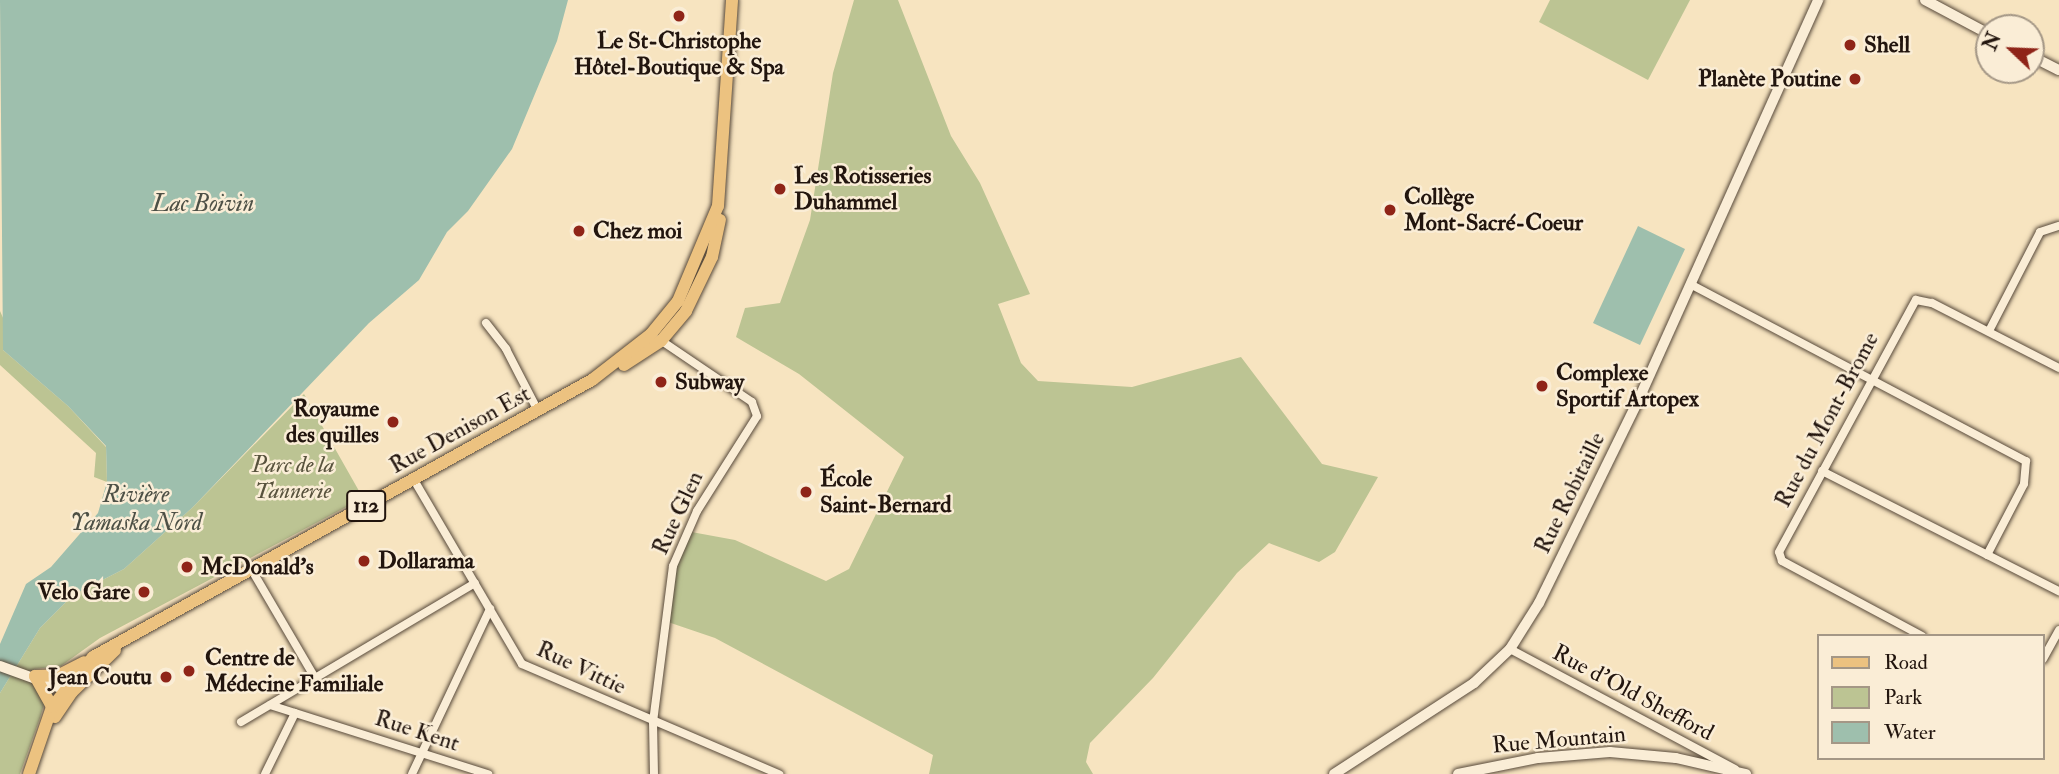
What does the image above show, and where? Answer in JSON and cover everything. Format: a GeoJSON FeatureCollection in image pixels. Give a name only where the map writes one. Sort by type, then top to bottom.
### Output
{"type":"FeatureCollection","features":[{"type":"Feature","properties":{"kind":"main road","name":"Rue Denison Est"},"geometry":{"type":"LineString","coordinates":[[29,774],[52,707],[93,657],[250,567],[414,480],[592,380],[636,360],[656,337],[686,312],[702,282],[719,230],[718,206],[732,0]]}},
{"type":"Feature","properties":{"kind":"main road"},"geometry":{"type":"LineString","coordinates":[[38,748],[69,689],[132,633]]}},
{"type":"Feature","properties":{"kind":"main road"},"geometry":{"type":"LineString","coordinates":[[32,676],[59,675],[93,657]]}},
{"type":"Feature","properties":{"kind":"main road"},"geometry":{"type":"LineString","coordinates":[[32,676],[52,707]]}},
{"type":"Feature","properties":{"kind":"street","name":"Rue Robitaille"},"geometry":{"type":"LineString","coordinates":[[1334,774],[1474,683],[1510,649],[1585,511],[1818,0]]}},
{"type":"Feature","properties":{"kind":"street"},"geometry":{"type":"LineString","coordinates":[[1925,0],[1975,27]]}},
{"type":"Feature","properties":{"kind":"street"},"geometry":{"type":"LineString","coordinates":[[1989,331],[2040,232],[2059,226]]}},
{"type":"Feature","properties":{"kind":"street"},"geometry":{"type":"LineString","coordinates":[[1690,284],[2026,461],[2024,484],[1987,555]]}},
{"type":"Feature","properties":{"kind":"street","name":"Rue du Mont-Brome"},"geometry":{"type":"LineString","coordinates":[[1918,634],[1782,561],[1779,552],[1871,378],[1916,300],[1932,303],[2059,368]]}},
{"type":"Feature","properties":{"kind":"street"},"geometry":{"type":"LineString","coordinates":[[486,323],[506,349],[538,411]]}},
{"type":"Feature","properties":{"kind":"street","name":"Rue Glen"},"geometry":{"type":"LineString","coordinates":[[653,774],[653,722],[673,566],[696,511],[757,416],[752,402],[656,337]]}},
{"type":"Feature","properties":{"kind":"street"},"geometry":{"type":"LineString","coordinates":[[1822,471],[2059,592]]}},
{"type":"Feature","properties":{"kind":"street","name":"Rue Vittie"},"geometry":{"type":"LineString","coordinates":[[414,480],[522,664],[779,774]]}},
{"type":"Feature","properties":{"kind":"street"},"geometry":{"type":"LineString","coordinates":[[250,567],[315,678]]}},
{"type":"Feature","properties":{"kind":"street"},"geometry":{"type":"LineString","coordinates":[[241,722],[475,583]]}},
{"type":"Feature","properties":{"kind":"street"},"geometry":{"type":"LineString","coordinates":[[412,774],[490,609]]}},
{"type":"Feature","properties":{"kind":"street"},"geometry":{"type":"LineString","coordinates":[[2045,655],[2059,630]]}},
{"type":"Feature","properties":{"kind":"street","name":"Rue d'Old Shefford"},"geometry":{"type":"LineString","coordinates":[[1510,649],[1742,772]]}},
{"type":"Feature","properties":{"kind":"street"},"geometry":{"type":"LineString","coordinates":[[0,666],[69,689]]}},
{"type":"Feature","properties":{"kind":"street","name":"Rue Kent"},"geometry":{"type":"LineString","coordinates":[[270,705],[488,774]]}},
{"type":"Feature","properties":{"kind":"street"},"geometry":{"type":"LineString","coordinates":[[265,774],[295,713]]}},
{"type":"Feature","properties":{"kind":"street","name":"Rue Mountain"},"geometry":{"type":"LineString","coordinates":[[1458,774],[1527,760],[1610,752],[1676,758],[1742,772]]}},
{"type":"Feature","properties":{"kind":"green space"},"geometry":{"type":"Polygon","coordinates":[[[854,0],[898,0],[951,136],[980,183],[1030,294],[998,304],[1021,363],[1038,381],[1132,387],[1241,357],[1322,464],[1378,477],[1335,552],[1319,562],[1269,543],[1237,573],[1153,678],[1090,743],[1086,762],[1093,774],[929,774],[933,755],[715,638],[662,620],[686,531],[735,540],[826,581],[849,569],[904,457],[799,374],[736,337],[745,308],[780,303],[810,220],[833,73],[854,0]]]}},
{"type":"Feature","properties":{"kind":"green space"},"geometry":{"type":"Polygon","coordinates":[[[1550,0],[1690,0],[1648,80],[1539,22],[1550,0]]]}},
{"type":"Feature","properties":{"kind":"green space"},"geometry":{"type":"Polygon","coordinates":[[[0,311],[4,320],[3,350],[68,406],[106,447],[107,482],[94,477],[96,453],[0,365],[0,311]]]}},
{"type":"Feature","properties":{"kind":"green space","name":"Parc de la Tannerie"},"geometry":{"type":"Polygon","coordinates":[[[304,394],[363,498],[100,638],[61,666],[34,669],[32,678],[45,701],[40,718],[20,774],[0,774],[0,693],[40,628],[73,595],[124,569],[193,507],[304,394]]]}},
{"type":"Feature","properties":{"kind":"water","name":"Lac Boivin"},"geometry":{"type":"Polygon","coordinates":[[[0,0],[568,0],[557,41],[512,149],[468,211],[447,232],[419,280],[369,323],[193,507],[124,569],[73,595],[40,628],[0,693],[0,644],[26,584],[51,567],[98,513],[107,482],[106,446],[68,406],[3,350],[0,0]]]}},
{"type":"Feature","properties":{"kind":"water"},"geometry":{"type":"Polygon","coordinates":[[[1638,226],[1685,249],[1640,345],[1593,323],[1638,226]]]}},
{"type":"Feature","properties":{"kind":"place","name":"Le St-Christophe Hôtel-Boutique & Spa"},"geometry":{"type":"Point","coordinates":[679,16]}},
{"type":"Feature","properties":{"kind":"place","name":"Shell"},"geometry":{"type":"Point","coordinates":[1850,45]}},
{"type":"Feature","properties":{"kind":"place","name":"Planète Poutine"},"geometry":{"type":"Point","coordinates":[1855,79]}},
{"type":"Feature","properties":{"kind":"place","name":"Les Rotisseries Duhammel"},"geometry":{"type":"Point","coordinates":[780,189]}},
{"type":"Feature","properties":{"kind":"place","name":"Collège Mont-Sacré-Coeur"},"geometry":{"type":"Point","coordinates":[1390,210]}},
{"type":"Feature","properties":{"kind":"place","name":"Chez moi"},"geometry":{"type":"Point","coordinates":[579,231]}},
{"type":"Feature","properties":{"kind":"place","name":"Subway"},"geometry":{"type":"Point","coordinates":[661,382]}},
{"type":"Feature","properties":{"kind":"place","name":"Complexe Sportif Artopex"},"geometry":{"type":"Point","coordinates":[1542,386]}},
{"type":"Feature","properties":{"kind":"place","name":"Royaume des quilles"},"geometry":{"type":"Point","coordinates":[393,422]}},
{"type":"Feature","properties":{"kind":"place","name":"École Saint-Bernard"},"geometry":{"type":"Point","coordinates":[806,492]}},
{"type":"Feature","properties":{"kind":"place","name":"Dollarama"},"geometry":{"type":"Point","coordinates":[364,561]}},
{"type":"Feature","properties":{"kind":"place","name":"McDonald's"},"geometry":{"type":"Point","coordinates":[187,567]}},
{"type":"Feature","properties":{"kind":"place","name":"Velo Gare"},"geometry":{"type":"Point","coordinates":[144,592]}},
{"type":"Feature","properties":{"kind":"place","name":"Centre de Médecine Familiale"},"geometry":{"type":"Point","coordinates":[189,671]}},
{"type":"Feature","properties":{"kind":"place","name":"Jean Coutu"},"geometry":{"type":"Point","coordinates":[166,677]}},
{"type":"Feature","properties":{"kind":"water label","name":"Rivière Yamaska Nord"},"geometry":{"type":"Point","coordinates":[136,509]}}]}
